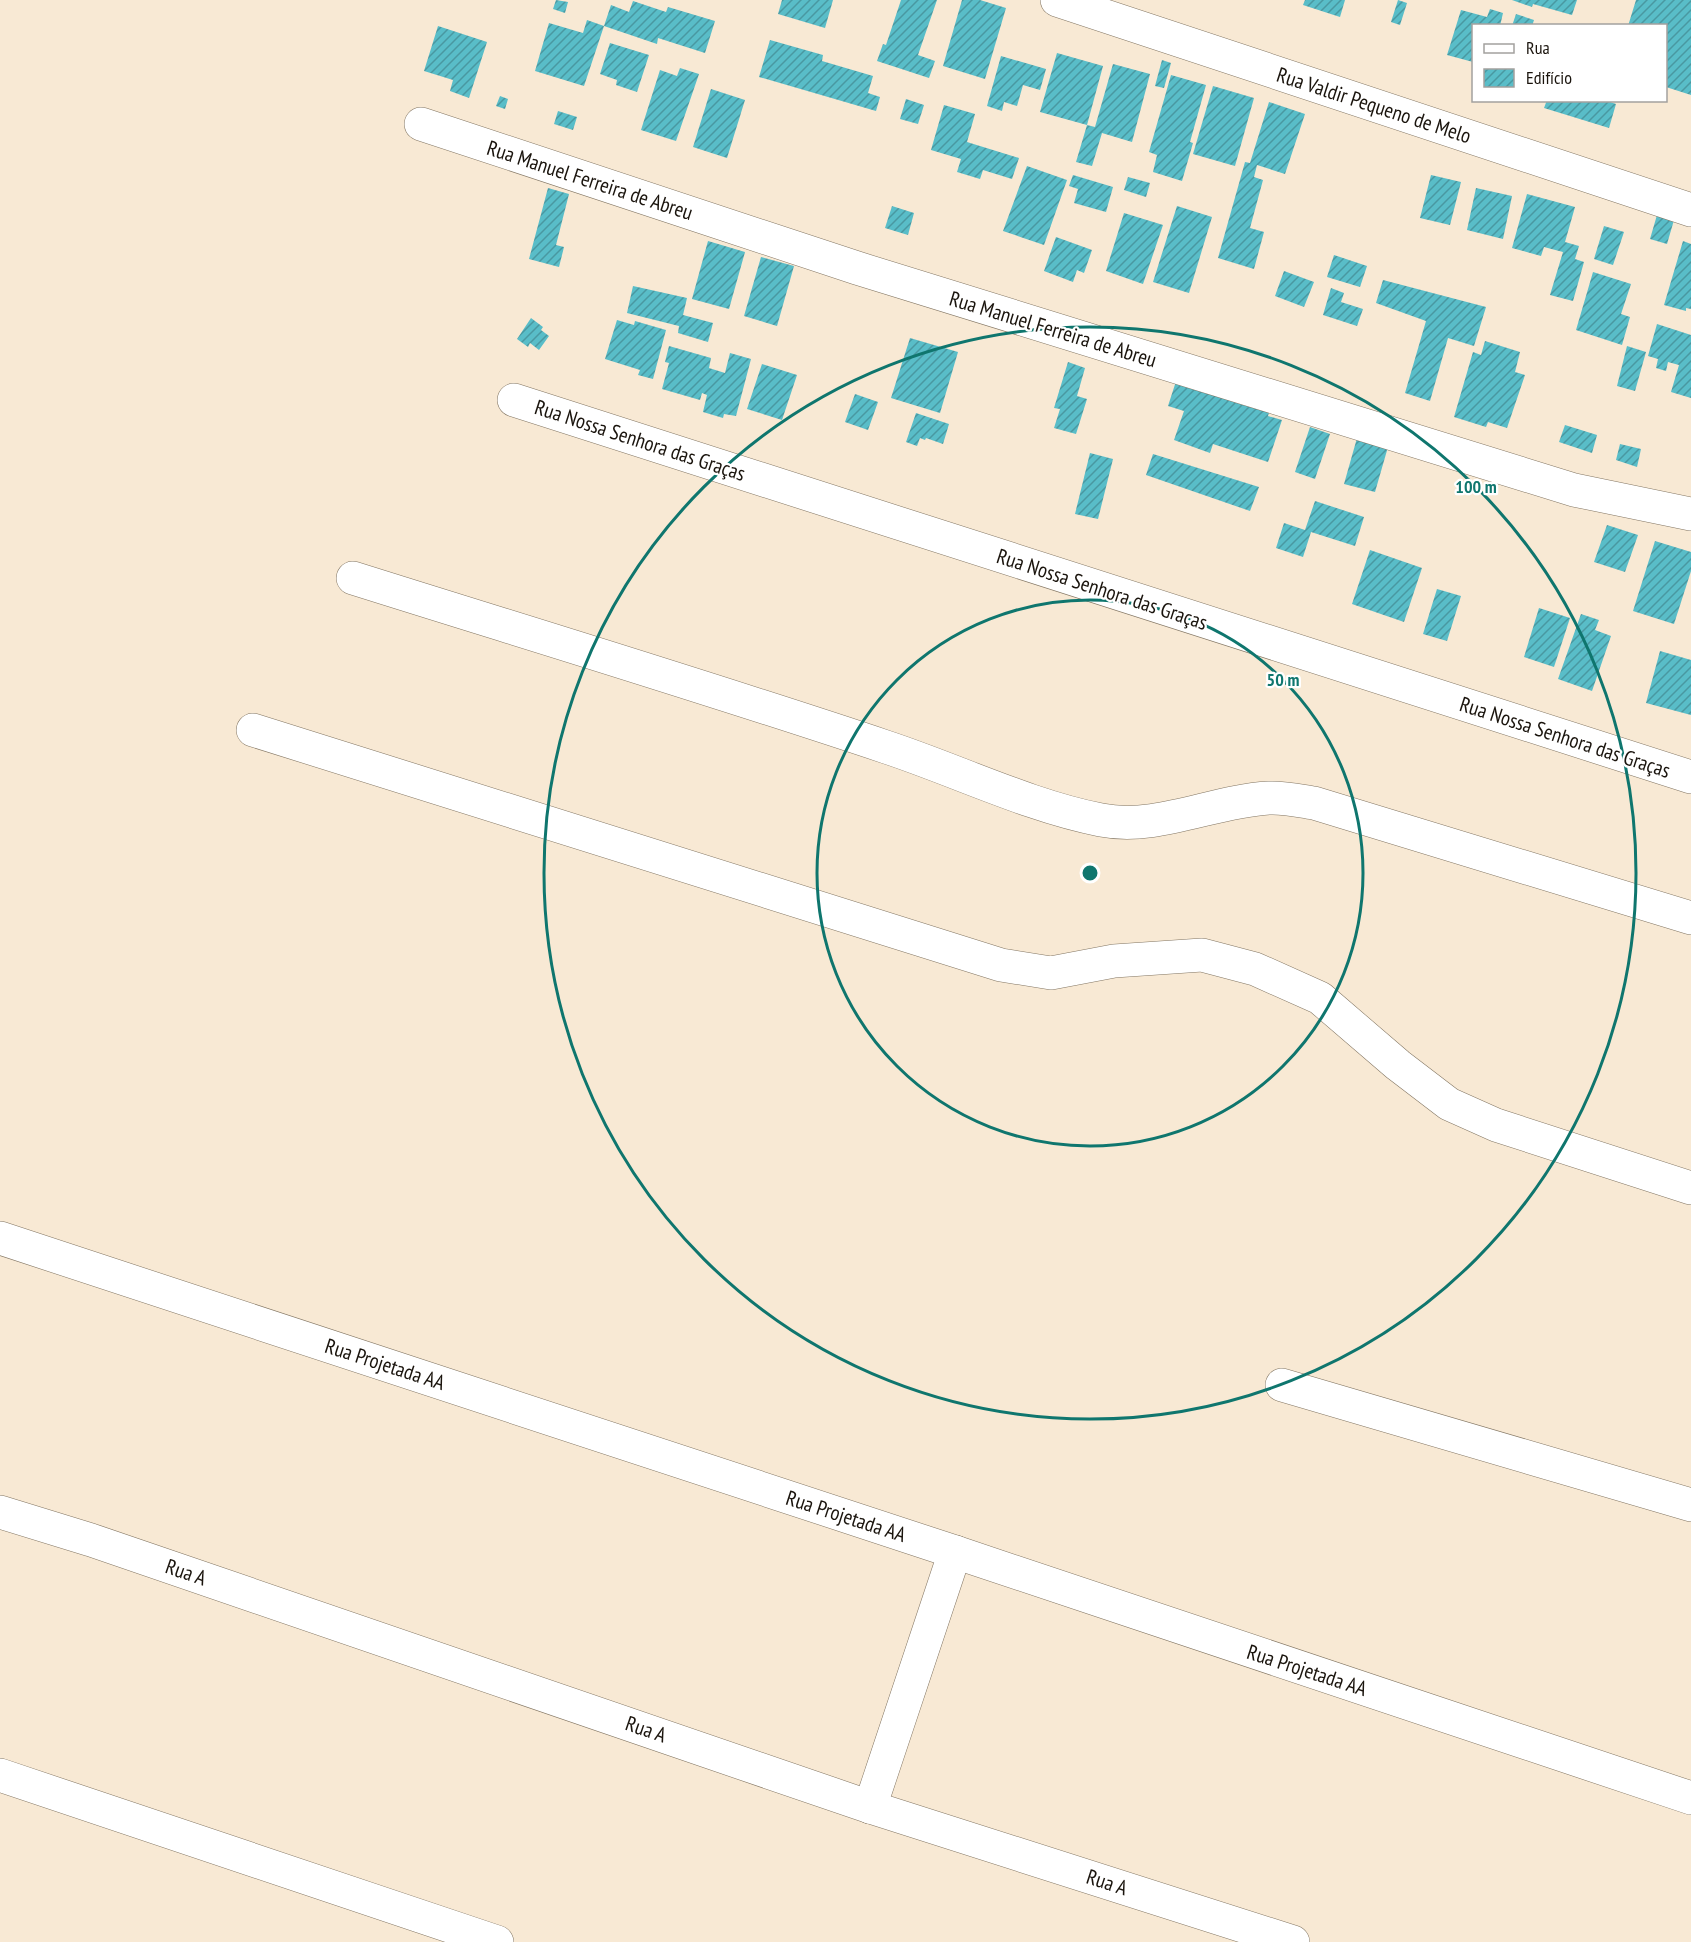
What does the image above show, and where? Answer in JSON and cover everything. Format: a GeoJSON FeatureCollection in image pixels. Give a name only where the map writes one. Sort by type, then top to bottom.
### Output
{"type":"FeatureCollection","features":[{"type":"Feature","properties":{"kind":"street","name":"Rua Valdir Pequeno de Melo"},"geometry":{"type":"LineString","coordinates":[[1057,0],[1691,210]]}},
{"type":"Feature","properties":{"kind":"street","name":"Rua Manuel Ferreira de Abreu"},"geometry":{"type":"LineString","coordinates":[[421,124],[857,268],[1563,486],[1691,514]]}},
{"type":"Feature","properties":{"kind":"street","name":"Rua Nossa Senhora das Graças"},"geometry":{"type":"LineString","coordinates":[[514,400],[1691,777]]}},
{"type":"Feature","properties":{"kind":"street"},"geometry":{"type":"LineString","coordinates":[[353,578],[888,747],[1057,809],[1103,821],[1138,822],[1232,803],[1271,798],[1314,803],[1691,918]]}},
{"type":"Feature","properties":{"kind":"street"},"geometry":{"type":"LineString","coordinates":[[253,730],[1001,965],[1051,973],[1114,961],[1202,955],[1255,969],[1320,998],[1398,1065],[1449,1104],[1496,1125],[1691,1188]]}},
{"type":"Feature","properties":{"kind":"street","name":"Rua Projetada AA"},"geometry":{"type":"LineString","coordinates":[[0,1238],[955,1552],[1691,1798]]}},
{"type":"Feature","properties":{"kind":"street"},"geometry":{"type":"LineString","coordinates":[[1282,1385],[1691,1505]]}},
{"type":"Feature","properties":{"kind":"street","name":"Rua A"},"geometry":{"type":"LineString","coordinates":[[0,1512],[91,1540],[870,1807],[1293,1942]]}},
{"type":"Feature","properties":{"kind":"street"},"geometry":{"type":"LineString","coordinates":[[870,1807],[955,1552]]}},
{"type":"Feature","properties":{"kind":"street"},"geometry":{"type":"LineString","coordinates":[[0,1775],[497,1942]]}},
{"type":"Feature","properties":{"kind":"building"},"geometry":{"type":"Polygon","coordinates":[[[556,0],[568,2],[565,13],[553,9],[556,0]]]}},
{"type":"Feature","properties":{"kind":"building"},"geometry":{"type":"Polygon","coordinates":[[[782,0],[833,0],[825,28],[778,14],[782,0]]]}},
{"type":"Feature","properties":{"kind":"building"},"geometry":{"type":"Polygon","coordinates":[[[901,0],[937,0],[918,55],[935,61],[929,78],[877,61],[883,44],[886,45],[901,0]]]}},
{"type":"Feature","properties":{"kind":"building"},"geometry":{"type":"Polygon","coordinates":[[[962,0],[980,0],[1006,8],[985,79],[943,66],[962,0]]]}},
{"type":"Feature","properties":{"kind":"building"},"geometry":{"type":"Polygon","coordinates":[[[1305,0],[1345,0],[1340,17],[1303,5],[1305,0]]]}},
{"type":"Feature","properties":{"kind":"building"},"geometry":{"type":"Polygon","coordinates":[[[1398,0],[1407,3],[1400,25],[1391,22],[1398,0]]]}},
{"type":"Feature","properties":{"kind":"building"},"geometry":{"type":"Polygon","coordinates":[[[1512,0],[1577,0],[1572,15],[1533,4],[1532,7],[1512,0]]]}},
{"type":"Feature","properties":{"kind":"building"},"geometry":{"type":"Polygon","coordinates":[[[1636,0],[1691,0],[1691,95],[1667,87],[1667,24],[1629,24],[1636,0]]]}},
{"type":"Feature","properties":{"kind":"building"},"geometry":{"type":"Polygon","coordinates":[[[633,1],[666,12],[668,7],[715,21],[705,53],[658,38],[657,44],[604,26],[611,5],[629,12],[633,1]]]}},
{"type":"Feature","properties":{"kind":"building"},"geometry":{"type":"Polygon","coordinates":[[[1490,9],[1503,13],[1500,24],[1472,24],[1472,62],[1447,55],[1461,10],[1487,17],[1490,9]]]}},
{"type":"Feature","properties":{"kind":"building"},"geometry":{"type":"Polygon","coordinates":[[[1516,14],[1534,20],[1533,24],[1513,24],[1516,14]]]}},
{"type":"Feature","properties":{"kind":"building"},"geometry":{"type":"Polygon","coordinates":[[[587,20],[604,26],[584,86],[535,71],[549,23],[583,33],[587,20]]]}},
{"type":"Feature","properties":{"kind":"building"},"geometry":{"type":"Polygon","coordinates":[[[438,26],[487,42],[469,98],[450,91],[453,80],[424,71],[438,26]]]}},
{"type":"Feature","properties":{"kind":"building"},"geometry":{"type":"Polygon","coordinates":[[[770,40],[823,55],[822,61],[873,76],[868,93],[880,97],[876,111],[759,77],[770,40]]]}},
{"type":"Feature","properties":{"kind":"building"},"geometry":{"type":"Polygon","coordinates":[[[610,43],[649,55],[637,92],[616,85],[617,80],[600,74],[610,43]]]}},
{"type":"Feature","properties":{"kind":"building"},"geometry":{"type":"Polygon","coordinates":[[[1057,53],[1103,66],[1087,125],[1040,112],[1057,53]]]}},
{"type":"Feature","properties":{"kind":"building"},"geometry":{"type":"Polygon","coordinates":[[[1001,56],[1046,69],[1040,90],[1023,85],[1017,106],[1004,102],[1002,111],[987,106],[1001,56]]]}},
{"type":"Feature","properties":{"kind":"building"},"geometry":{"type":"Polygon","coordinates":[[[1162,60],[1171,63],[1164,88],[1155,86],[1162,60]]]}},
{"type":"Feature","properties":{"kind":"building"},"geometry":{"type":"Polygon","coordinates":[[[1113,64],[1150,74],[1132,142],[1102,133],[1092,166],[1076,162],[1087,125],[1095,127],[1113,64]]]}},
{"type":"Feature","properties":{"kind":"building"},"geometry":{"type":"Polygon","coordinates":[[[680,68],[699,74],[676,141],[641,130],[660,70],[677,76],[680,68]]]}},
{"type":"Feature","properties":{"kind":"building"},"geometry":{"type":"Polygon","coordinates":[[[1171,75],[1206,85],[1182,181],[1153,172],[1157,155],[1149,152],[1171,75]]]}},
{"type":"Feature","properties":{"kind":"building"},"geometry":{"type":"Polygon","coordinates":[[[1213,86],[1254,98],[1235,166],[1193,154],[1213,86]]]}},
{"type":"Feature","properties":{"kind":"building"},"geometry":{"type":"Polygon","coordinates":[[[711,89],[745,100],[727,158],[693,147],[711,89]]]}},
{"type":"Feature","properties":{"kind":"building"},"geometry":{"type":"Polygon","coordinates":[[[500,96],[508,99],[505,109],[496,106],[500,96]]]}},
{"type":"Feature","properties":{"kind":"building"},"geometry":{"type":"Polygon","coordinates":[[[906,99],[924,105],[918,124],[900,119],[906,99]]]}},
{"type":"Feature","properties":{"kind":"building"},"geometry":{"type":"Polygon","coordinates":[[[1269,102],[1305,114],[1285,174],[1257,165],[1254,177],[1263,180],[1250,228],[1264,232],[1254,269],[1218,258],[1245,162],[1250,163],[1269,102]]]}},
{"type":"Feature","properties":{"kind":"building"},"geometry":{"type":"Polygon","coordinates":[[[1546,102],[1610,102],[1616,104],[1609,128],[1544,108],[1546,102]]]}},
{"type":"Feature","properties":{"kind":"building"},"geometry":{"type":"Polygon","coordinates":[[[944,105],[975,114],[967,142],[1019,158],[1012,179],[983,170],[980,179],[957,172],[961,159],[931,150],[944,105]]]}},
{"type":"Feature","properties":{"kind":"building"},"geometry":{"type":"Polygon","coordinates":[[[558,111],[577,117],[573,130],[554,124],[558,111]]]}},
{"type":"Feature","properties":{"kind":"building"},"geometry":{"type":"Polygon","coordinates":[[[1027,166],[1067,180],[1044,245],[1003,231],[1027,166]]]}},
{"type":"Feature","properties":{"kind":"building"},"geometry":{"type":"Polygon","coordinates":[[[1073,175],[1113,187],[1106,212],[1074,203],[1078,189],[1069,186],[1073,175]]]}},
{"type":"Feature","properties":{"kind":"building"},"geometry":{"type":"Polygon","coordinates":[[[1431,175],[1461,182],[1450,225],[1420,218],[1431,175]]]}},
{"type":"Feature","properties":{"kind":"building"},"geometry":{"type":"Polygon","coordinates":[[[1128,177],[1150,183],[1146,197],[1124,190],[1128,177]]]}},
{"type":"Feature","properties":{"kind":"building"},"geometry":{"type":"Polygon","coordinates":[[[548,188],[569,194],[556,245],[564,247],[559,267],[529,259],[548,188]]]}},
{"type":"Feature","properties":{"kind":"building"},"geometry":{"type":"Polygon","coordinates":[[[1476,188],[1512,196],[1503,239],[1467,230],[1476,188]]]}},
{"type":"Feature","properties":{"kind":"building"},"geometry":{"type":"Polygon","coordinates":[[[1527,194],[1575,207],[1565,242],[1579,246],[1575,259],[1584,262],[1573,301],[1550,295],[1563,252],[1544,247],[1541,256],[1512,248],[1527,194]]]}},
{"type":"Feature","properties":{"kind":"building"},"geometry":{"type":"Polygon","coordinates":[[[892,206],[914,213],[908,235],[885,228],[892,206]]]}},
{"type":"Feature","properties":{"kind":"building"},"geometry":{"type":"Polygon","coordinates":[[[1177,206],[1212,217],[1189,293],[1153,282],[1177,206]]]}},
{"type":"Feature","properties":{"kind":"building"},"geometry":{"type":"Polygon","coordinates":[[[1124,213],[1163,225],[1143,284],[1106,271],[1124,213]]]}},
{"type":"Feature","properties":{"kind":"building"},"geometry":{"type":"Polygon","coordinates":[[[1657,215],[1674,220],[1667,244],[1650,239],[1657,215]]]}},
{"type":"Feature","properties":{"kind":"building"},"geometry":{"type":"Polygon","coordinates":[[[1604,226],[1624,232],[1613,265],[1594,259],[1604,226]]]}},
{"type":"Feature","properties":{"kind":"building"},"geometry":{"type":"Polygon","coordinates":[[[1056,237],[1092,250],[1084,273],[1077,270],[1073,282],[1044,271],[1056,237]]]}},
{"type":"Feature","properties":{"kind":"building"},"geometry":{"type":"Polygon","coordinates":[[[708,241],[745,252],[729,309],[692,299],[708,241]]]}},
{"type":"Feature","properties":{"kind":"building"},"geometry":{"type":"Polygon","coordinates":[[[1683,241],[1691,244],[1691,309],[1686,308],[1686,311],[1664,305],[1683,241]]]}},
{"type":"Feature","properties":{"kind":"building"},"geometry":{"type":"Polygon","coordinates":[[[1334,255],[1367,266],[1360,287],[1327,277],[1334,255]]]}},
{"type":"Feature","properties":{"kind":"building"},"geometry":{"type":"Polygon","coordinates":[[[761,257],[794,266],[777,326],[744,316],[761,257]]]}},
{"type":"Feature","properties":{"kind":"building"},"geometry":{"type":"Polygon","coordinates":[[[1284,271],[1314,282],[1304,307],[1275,296],[1284,271]]]}},
{"type":"Feature","properties":{"kind":"building"},"geometry":{"type":"Polygon","coordinates":[[[1593,272],[1631,284],[1621,314],[1630,317],[1622,345],[1576,330],[1593,272]]]}},
{"type":"Feature","properties":{"kind":"building"},"geometry":{"type":"Polygon","coordinates":[[[1383,280],[1486,307],[1474,346],[1448,338],[1430,401],[1405,393],[1426,321],[1376,303],[1383,280]]]}},
{"type":"Feature","properties":{"kind":"building"},"geometry":{"type":"Polygon","coordinates":[[[633,286],[687,298],[683,315],[713,323],[708,342],[678,333],[679,326],[627,313],[633,286]]]}},
{"type":"Feature","properties":{"kind":"building"},"geometry":{"type":"Polygon","coordinates":[[[1331,288],[1344,293],[1341,302],[1363,309],[1357,326],[1323,315],[1331,288]]]}},
{"type":"Feature","properties":{"kind":"building"},"geometry":{"type":"Polygon","coordinates":[[[531,318],[543,327],[541,330],[549,336],[539,350],[530,343],[528,347],[517,339],[531,318]]]}},
{"type":"Feature","properties":{"kind":"building"},"geometry":{"type":"Polygon","coordinates":[[[617,320],[634,325],[635,321],[666,330],[653,379],[638,375],[640,370],[605,359],[617,320]]]}},
{"type":"Feature","properties":{"kind":"building"},"geometry":{"type":"Polygon","coordinates":[[[1657,324],[1691,335],[1691,398],[1671,392],[1679,365],[1668,362],[1666,371],[1656,368],[1658,359],[1648,356],[1657,324]]]}},
{"type":"Feature","properties":{"kind":"building"},"geometry":{"type":"Polygon","coordinates":[[[910,338],[958,352],[940,413],[891,398],[910,338]]]}},
{"type":"Feature","properties":{"kind":"building"},"geometry":{"type":"Polygon","coordinates":[[[1485,341],[1520,352],[1515,372],[1525,375],[1507,428],[1488,422],[1486,427],[1454,417],[1473,352],[1481,355],[1485,341]]]}},
{"type":"Feature","properties":{"kind":"building"},"geometry":{"type":"Polygon","coordinates":[[[669,346],[711,358],[709,368],[725,373],[730,353],[751,359],[736,416],[724,414],[723,418],[703,412],[707,395],[702,393],[700,400],[662,389],[669,363],[665,362],[669,346]]]}},
{"type":"Feature","properties":{"kind":"building"},"geometry":{"type":"Polygon","coordinates":[[[1627,346],[1646,352],[1635,391],[1617,386],[1627,346]]]}},
{"type":"Feature","properties":{"kind":"building"},"geometry":{"type":"Polygon","coordinates":[[[1068,362],[1085,368],[1077,396],[1087,399],[1076,434],[1054,428],[1060,409],[1054,408],[1068,362]]]}},
{"type":"Feature","properties":{"kind":"building"},"geometry":{"type":"Polygon","coordinates":[[[762,364],[797,375],[782,420],[747,409],[762,364]]]}},
{"type":"Feature","properties":{"kind":"building"},"geometry":{"type":"Polygon","coordinates":[[[1179,372],[1271,406],[1268,416],[1282,420],[1268,462],[1213,444],[1210,453],[1174,440],[1184,411],[1168,406],[1179,372]]]}},
{"type":"Feature","properties":{"kind":"building"},"geometry":{"type":"Polygon","coordinates":[[[855,394],[878,402],[868,430],[845,422],[855,394]]]}},
{"type":"Feature","properties":{"kind":"building"},"geometry":{"type":"Polygon","coordinates":[[[916,413],[949,424],[943,444],[926,438],[925,440],[920,438],[917,446],[906,442],[916,413]]]}},
{"type":"Feature","properties":{"kind":"building"},"geometry":{"type":"Polygon","coordinates":[[[1565,425],[1597,435],[1592,453],[1559,442],[1565,425]]]}},
{"type":"Feature","properties":{"kind":"building"},"geometry":{"type":"Polygon","coordinates":[[[1310,427],[1330,434],[1315,479],[1295,472],[1310,427]]]}},
{"type":"Feature","properties":{"kind":"building"},"geometry":{"type":"Polygon","coordinates":[[[1359,431],[1390,440],[1375,492],[1344,484],[1359,431]]]}},
{"type":"Feature","properties":{"kind":"building"},"geometry":{"type":"Polygon","coordinates":[[[1620,444],[1641,449],[1637,467],[1616,460],[1620,444]]]}},
{"type":"Feature","properties":{"kind":"building"},"geometry":{"type":"Polygon","coordinates":[[[1090,453],[1113,459],[1098,519],[1075,514],[1090,453]]]}},
{"type":"Feature","properties":{"kind":"building"},"geometry":{"type":"Polygon","coordinates":[[[1153,454],[1259,487],[1250,511],[1146,475],[1153,454]]]}},
{"type":"Feature","properties":{"kind":"building"},"geometry":{"type":"Polygon","coordinates":[[[1315,501],[1364,517],[1355,546],[1311,532],[1303,557],[1276,548],[1284,523],[1305,530],[1315,501]]]}},
{"type":"Feature","properties":{"kind":"building"},"geometry":{"type":"Polygon","coordinates":[[[1607,525],[1638,535],[1625,572],[1594,562],[1607,525]]]}},
{"type":"Feature","properties":{"kind":"building"},"geometry":{"type":"Polygon","coordinates":[[[1655,541],[1691,552],[1691,571],[1674,624],[1633,611],[1655,541]]]}},
{"type":"Feature","properties":{"kind":"building"},"geometry":{"type":"Polygon","coordinates":[[[1370,550],[1422,568],[1404,622],[1352,604],[1370,550]]]}},
{"type":"Feature","properties":{"kind":"building"},"geometry":{"type":"Polygon","coordinates":[[[1437,589],[1461,596],[1447,641],[1423,634],[1437,589]]]}},
{"type":"Feature","properties":{"kind":"building"},"geometry":{"type":"Polygon","coordinates":[[[1539,608],[1570,618],[1554,667],[1524,657],[1539,608]]]}},
{"type":"Feature","properties":{"kind":"building"},"geometry":{"type":"Polygon","coordinates":[[[1581,614],[1599,620],[1595,630],[1611,636],[1592,691],[1558,679],[1581,614]]]}},
{"type":"Feature","properties":{"kind":"building"},"geometry":{"type":"Polygon","coordinates":[[[1660,651],[1691,660],[1691,715],[1646,703],[1660,651]]]}}]}
